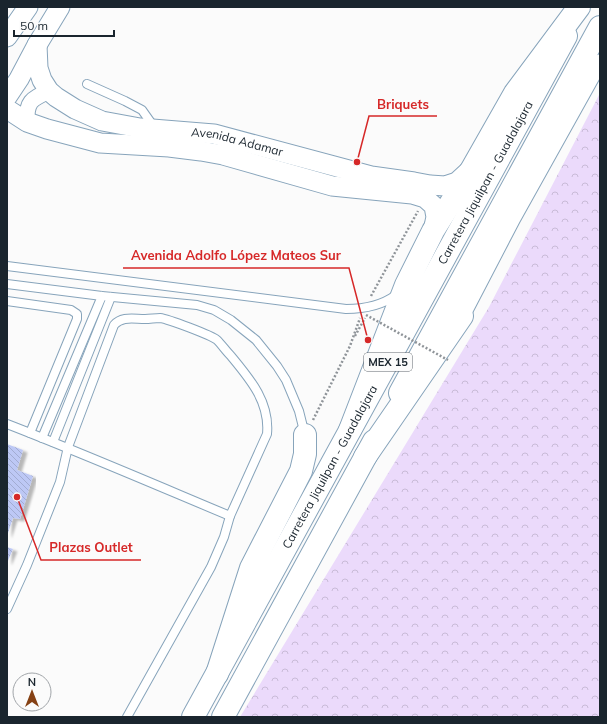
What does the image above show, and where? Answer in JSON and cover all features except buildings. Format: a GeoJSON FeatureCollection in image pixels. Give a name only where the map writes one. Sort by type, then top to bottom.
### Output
{"type":"FeatureCollection","features":[{"type":"Feature","properties":{"kind":"highway"},"geometry":{"type":"LineString","coordinates":[[350,430],[406,285],[433,231],[516,93],[580,7]]}},
{"type":"Feature","properties":{"kind":"highway","name":"Carretera Jiquilpan - Guadalajara"},"geometry":{"type":"LineString","coordinates":[[193,717],[580,7]]}},
{"type":"Feature","properties":{"kind":"highway","name":"Carretera Jiquilpan - Guadalajara"},"geometry":{"type":"LineString","coordinates":[[223,717],[600,27]]}},
{"type":"Feature","properties":{"kind":"highway"},"geometry":{"type":"LineString","coordinates":[[365,457],[462,316]]}},
{"type":"Feature","properties":{"kind":"highway"},"geometry":{"type":"LineString","coordinates":[[217,674],[251,568],[302,471],[305,454],[305,435]]}},
{"type":"Feature","properties":{"kind":"street"},"geometry":{"type":"LineString","coordinates":[[7,37],[28,7]]}},
{"type":"Feature","properties":{"kind":"street"},"geometry":{"type":"LineString","coordinates":[[7,97],[19,79],[60,7]]}},
{"type":"Feature","properties":{"kind":"street","name":"Avenida Adamar"},"geometry":{"type":"LineString","coordinates":[[37,45],[38,68],[42,80],[49,91],[56,98],[75,109],[102,121],[155,129],[214,134],[370,183],[425,198]]}},
{"type":"Feature","properties":{"kind":"street"},"geometry":{"type":"LineString","coordinates":[[462,316],[513,218],[600,62]]}},
{"type":"Feature","properties":{"kind":"street"},"geometry":{"type":"LineString","coordinates":[[27,122],[27,107],[30,102],[49,91]]}},
{"type":"Feature","properties":{"kind":"street","name":"Avenida Adamar"},"geometry":{"type":"LineString","coordinates":[[7,109],[27,122],[47,130],[100,143],[169,147],[223,155],[332,186],[414,182],[444,186],[457,182],[472,168]]}},
{"type":"Feature","properties":{"kind":"street"},"geometry":{"type":"LineString","coordinates":[[425,198],[434,206],[436,217],[433,231]]}},
{"type":"Feature","properties":{"kind":"lane"},"geometry":{"type":"LineString","coordinates":[[87,84],[142,110],[155,129]]}},
{"type":"Feature","properties":{"kind":"lane"},"geometry":{"type":"LineString","coordinates":[[7,266],[346,309],[364,309],[384,303],[396,296],[406,285]]}},
{"type":"Feature","properties":{"kind":"lane"},"geometry":{"type":"LineString","coordinates":[[7,284],[106,297],[197,305],[214,310],[231,320],[256,340],[268,354],[286,380],[299,411],[305,435]]}},
{"type":"Feature","properties":{"kind":"lane"},"geometry":{"type":"LineString","coordinates":[[42,438],[106,297]]}},
{"type":"Feature","properties":{"kind":"lane"},"geometry":{"type":"LineString","coordinates":[[53,442],[106,297]]}},
{"type":"Feature","properties":{"kind":"lane"},"geometry":{"type":"LineString","coordinates":[[7,301],[71,310],[78,314],[30,433]]}},
{"type":"Feature","properties":{"kind":"lane"},"geometry":{"type":"LineString","coordinates":[[7,609],[27,565],[60,482],[68,447],[114,325],[118,320],[125,318],[161,318],[216,339],[258,392],[263,402],[268,422],[267,434],[230,516],[224,537],[211,567],[127,717]]}},
{"type":"Feature","properties":{"kind":"lane"},"geometry":{"type":"LineString","coordinates":[[7,424],[68,447],[230,516]]}},
{"type":"Feature","properties":{"kind":"path"},"geometry":{"type":"LineString","coordinates":[[350,346],[364,309],[425,198]]}},
{"type":"Feature","properties":{"kind":"path"},"geometry":{"type":"LineString","coordinates":[[305,435],[366,315],[448,360]]}},
{"type":"Feature","properties":{"kind":"green space"},"geometry":{"type":"Polygon","coordinates":[[[600,93],[600,717],[240,717],[489,307],[600,93]]]}},
{"type":"Feature","properties":{"kind":"place","name":"Briquets"},"geometry":{"type":"Point","coordinates":[357,162]}},
{"type":"Feature","properties":{"kind":"place","name":"Avenida Adolfo López Mateos Sur"},"geometry":{"type":"Point","coordinates":[368,340]}},
{"type":"Feature","properties":{"kind":"place","name":"Plazas Outlet"},"geometry":{"type":"Point","coordinates":[17,497]}}]}
